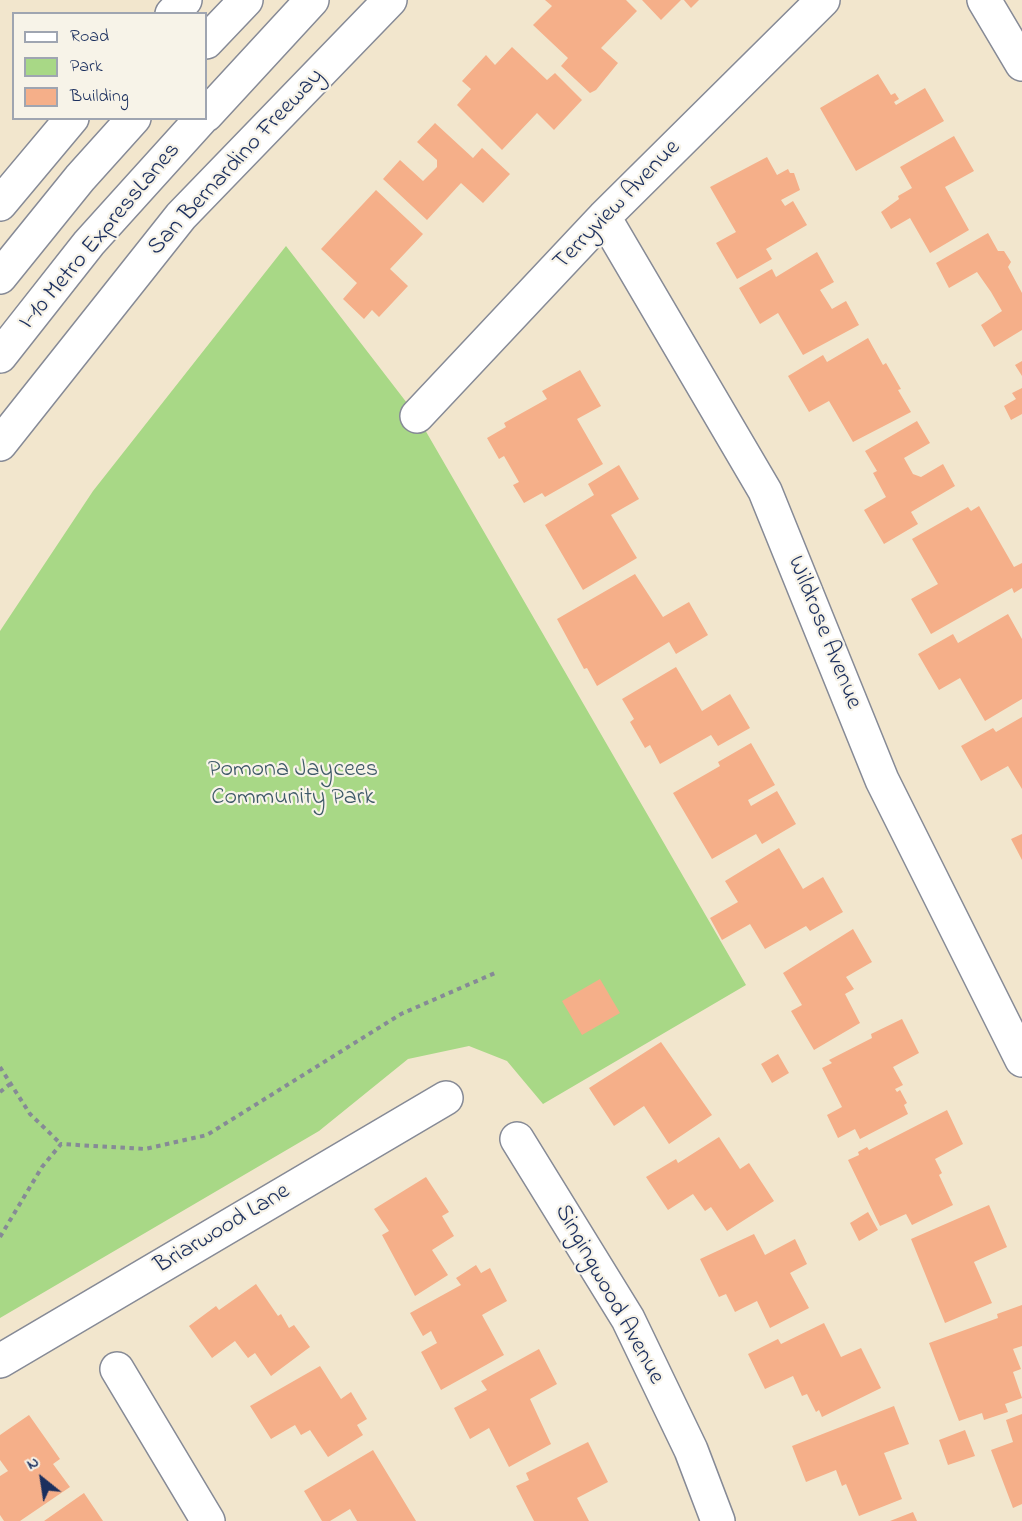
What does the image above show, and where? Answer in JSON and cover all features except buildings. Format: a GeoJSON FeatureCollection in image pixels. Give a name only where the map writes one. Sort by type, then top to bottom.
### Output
{"type":"FeatureCollection","features":[{"type":"Feature","properties":{"kind":"main road"},"geometry":{"type":"LineString","coordinates":[[174,12],[185,0]]}},
{"type":"Feature","properties":{"kind":"main road"},"geometry":{"type":"LineString","coordinates":[[207,41],[246,0]]}},
{"type":"Feature","properties":{"kind":"main road"},"geometry":{"type":"LineString","coordinates":[[207,114],[312,0]]}},
{"type":"Feature","properties":{"kind":"main road","name":"San Bernardino Freeway"},"geometry":{"type":"LineString","coordinates":[[0,444],[181,216],[390,0]]}},
{"type":"Feature","properties":{"kind":"main road","name":"Terryview Avenue"},"geometry":{"type":"LineString","coordinates":[[417,416],[604,217],[823,0]]}},
{"type":"Feature","properties":{"kind":"main road"},"geometry":{"type":"LineString","coordinates":[[984,0],[1022,64]]}},
{"type":"Feature","properties":{"kind":"main road"},"geometry":{"type":"LineString","coordinates":[[0,204],[70,120]]}},
{"type":"Feature","properties":{"kind":"main road"},"geometry":{"type":"LineString","coordinates":[[0,277],[80,178],[133,120]]}},
{"type":"Feature","properties":{"kind":"main road","name":"I-10 Metro ExpressLanes"},"geometry":{"type":"LineString","coordinates":[[0,356],[89,243],[200,120]]}},
{"type":"Feature","properties":{"kind":"main road","name":"Wildrose Avenue"},"geometry":{"type":"LineString","coordinates":[[604,217],[765,490],[882,780],[1022,1060]]}},
{"type":"Feature","properties":{"kind":"main road","name":"Briarwood Lane"},"geometry":{"type":"LineString","coordinates":[[0,1361],[446,1098]]}},
{"type":"Feature","properties":{"kind":"main road","name":"Singingwood Avenue"},"geometry":{"type":"LineString","coordinates":[[518,1139],[628,1319],[691,1450],[718,1521]]}},
{"type":"Feature","properties":{"kind":"main road"},"geometry":{"type":"LineString","coordinates":[[117,1369],[208,1521]]}},
{"type":"Feature","properties":{"kind":"path"},"geometry":{"type":"LineString","coordinates":[[0,1067],[30,1114],[61,1144],[145,1149],[207,1135],[401,1014],[495,973]]}},
{"type":"Feature","properties":{"kind":"path"},"geometry":{"type":"LineString","coordinates":[[0,1092],[10,1084]]}},
{"type":"Feature","properties":{"kind":"path"},"geometry":{"type":"LineString","coordinates":[[0,1236],[42,1167],[61,1144]]}},
{"type":"Feature","properties":{"kind":"green space","name":"Pomona Jaycees Community Park"},"geometry":{"type":"Polygon","coordinates":[[[286,246],[417,416],[746,985],[543,1104],[507,1061],[469,1046],[408,1059],[319,1131],[0,1318],[0,631],[93,491],[286,246]]]}}]}
